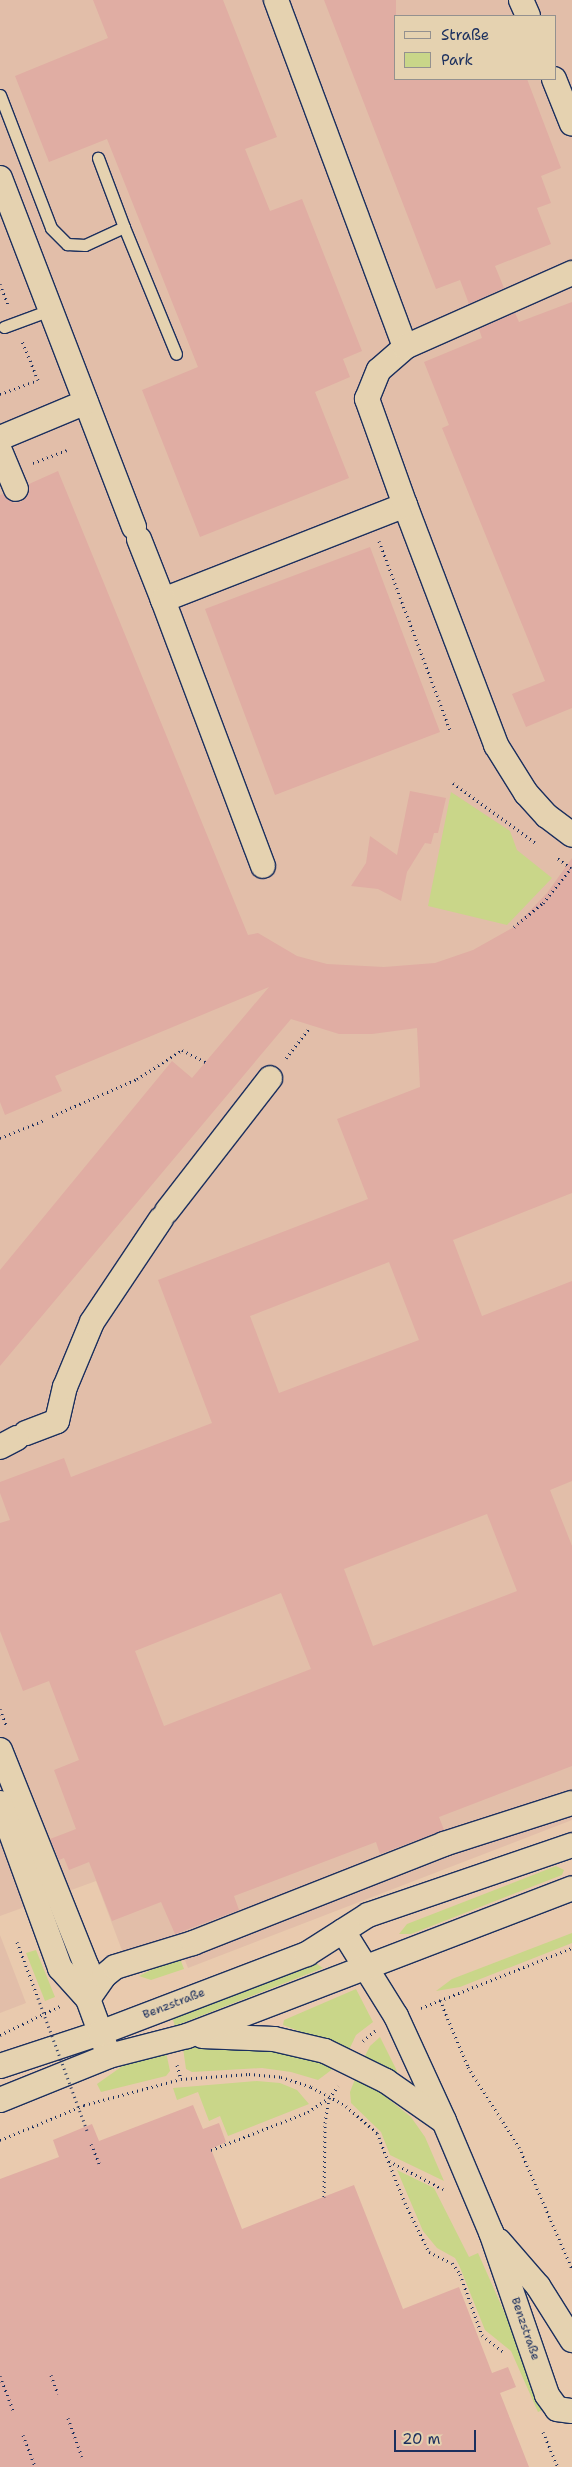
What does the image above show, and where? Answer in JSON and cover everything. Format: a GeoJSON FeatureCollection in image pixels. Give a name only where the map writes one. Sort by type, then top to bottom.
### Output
{"type":"FeatureCollection","features":[{"type":"Feature","properties":{"kind":"street"},"geometry":{"type":"LineString","coordinates":[[276,0],[405,346]]}},
{"type":"Feature","properties":{"kind":"street"},"geometry":{"type":"LineString","coordinates":[[522,0],[528,15]]}},
{"type":"Feature","properties":{"kind":"street"},"geometry":{"type":"LineString","coordinates":[[554,80],[572,124]]}},
{"type":"Feature","properties":{"kind":"street"},"geometry":{"type":"LineString","coordinates":[[0,178],[163,600],[263,866]]}},
{"type":"Feature","properties":{"kind":"street"},"geometry":{"type":"LineString","coordinates":[[572,273],[405,346],[379,370],[367,399],[470,699],[526,793],[547,816],[572,835]]}},
{"type":"Feature","properties":{"kind":"street"},"geometry":{"type":"LineString","coordinates":[[0,438],[86,402]]}},
{"type":"Feature","properties":{"kind":"street"},"geometry":{"type":"LineString","coordinates":[[0,451],[16,489]]}},
{"type":"Feature","properties":{"kind":"street"},"geometry":{"type":"LineString","coordinates":[[163,600],[405,506]]}},
{"type":"Feature","properties":{"kind":"street"},"geometry":{"type":"LineString","coordinates":[[14,1439],[56,1421],[65,1387],[92,1322],[164,1215],[270,1078]]}},
{"type":"Feature","properties":{"kind":"street"},"geometry":{"type":"LineString","coordinates":[[0,1750],[54,1905],[55,1912],[48,1915],[45,1927],[60,1968],[88,1999]]}},
{"type":"Feature","properties":{"kind":"street"},"geometry":{"type":"LineString","coordinates":[[0,1803],[87,1967],[88,1999],[109,2056]]}},
{"type":"Feature","properties":{"kind":"street"},"geometry":{"type":"LineString","coordinates":[[88,1999],[104,1976],[115,1966],[193,1942],[444,1844],[572,1803]]}},
{"type":"Feature","properties":{"kind":"street","name":"Benzstraße"},"geometry":{"type":"LineString","coordinates":[[0,2066],[100,2032],[306,1954],[368,1915],[572,1845]]}},
{"type":"Feature","properties":{"kind":"street"},"geometry":{"type":"LineString","coordinates":[[0,2100],[109,2056],[187,2036],[572,1888]]}},
{"type":"Feature","properties":{"kind":"street","name":"Benzstraße"},"geometry":{"type":"LineString","coordinates":[[343,1931],[396,2016],[444,2121],[491,2232],[547,2395],[557,2409],[572,2411]]}},
{"type":"Feature","properties":{"kind":"street"},"geometry":{"type":"LineString","coordinates":[[187,2036],[274,2039],[325,2051],[386,2081],[444,2121]]}},
{"type":"Feature","properties":{"kind":"street","name":"Benzstraße"},"geometry":{"type":"LineString","coordinates":[[491,2232],[538,2286],[572,2340]]}},
{"type":"Feature","properties":{"kind":"lane"},"geometry":{"type":"LineString","coordinates":[[0,95],[51,228],[67,244],[85,245],[124,227]]}},
{"type":"Feature","properties":{"kind":"lane"},"geometry":{"type":"LineString","coordinates":[[98,158],[176,354]]}},
{"type":"Feature","properties":{"kind":"lane"},"geometry":{"type":"LineString","coordinates":[[10,325],[50,310]]}},
{"type":"Feature","properties":{"kind":"path"},"geometry":{"type":"LineString","coordinates":[[0,284],[10,325],[38,380],[0,394]]}},
{"type":"Feature","properties":{"kind":"path"},"geometry":{"type":"LineString","coordinates":[[370,520],[450,730]]}},
{"type":"Feature","properties":{"kind":"path"},"geometry":{"type":"LineString","coordinates":[[453,783],[517,830]]}},
{"type":"Feature","properties":{"kind":"path"},"geometry":{"type":"LineString","coordinates":[[514,927],[543,903],[571,868]]}},
{"type":"Feature","properties":{"kind":"path"},"geometry":{"type":"LineString","coordinates":[[270,1078],[310,1027]]}},
{"type":"Feature","properties":{"kind":"path"},"geometry":{"type":"LineString","coordinates":[[52,1116],[137,1079],[182,1050],[206,1062]]}},
{"type":"Feature","properties":{"kind":"path"},"geometry":{"type":"LineString","coordinates":[[0,1138],[44,1120]]}},
{"type":"Feature","properties":{"kind":"path"},"geometry":{"type":"LineString","coordinates":[[17,1942],[88,2133]]}},
{"type":"Feature","properties":{"kind":"path"},"geometry":{"type":"LineString","coordinates":[[0,2035],[56,2010],[60,2006],[57,1998]]}},
{"type":"Feature","properties":{"kind":"path"},"geometry":{"type":"LineString","coordinates":[[440,2000],[468,2067],[519,2146],[572,2269]]}},
{"type":"Feature","properties":{"kind":"path"},"geometry":{"type":"LineString","coordinates":[[0,2140],[84,2105],[180,2079],[249,2074],[281,2077],[346,2106],[377,2133],[429,2252],[452,2263],[460,2274],[482,2334],[508,2356]]}},
{"type":"Feature","properties":{"kind":"path"},"geometry":{"type":"LineString","coordinates":[[324,2197],[325,2123],[329,2098]]}},
{"type":"Feature","properties":{"kind":"path"},"geometry":{"type":"LineString","coordinates":[[90,2144],[100,2165]]}},
{"type":"Feature","properties":{"kind":"path"},"geometry":{"type":"LineString","coordinates":[[388,2161],[442,2186],[445,2194]]}},
{"type":"Feature","properties":{"kind":"path"},"geometry":{"type":"LineString","coordinates":[[52,2375],[58,2394]]}},
{"type":"Feature","properties":{"kind":"path"},"geometry":{"type":"LineString","coordinates":[[0,2376],[14,2412]]}},
{"type":"Feature","properties":{"kind":"path"},"geometry":{"type":"LineString","coordinates":[[68,2418],[82,2457]]}},
{"type":"Feature","properties":{"kind":"path"},"geometry":{"type":"LineString","coordinates":[[540,2426],[558,2467]]}},
{"type":"Feature","properties":{"kind":"path"},"geometry":{"type":"LineString","coordinates":[[23,2435],[35,2467]]}},
{"type":"Feature","properties":{"kind":"shaded area"},"geometry":{"type":"Polygon","coordinates":[[[0,0],[572,0],[572,1820],[188,1968],[176,1938],[123,1953],[96,1881],[0,1916],[0,0]]]}},
{"type":"Feature","properties":{"kind":"shaded area"},"geometry":{"type":"Polygon","coordinates":[[[0,1935],[26,2003],[0,2013],[0,1935]]]}},
{"type":"Feature","properties":{"kind":"green space"},"geometry":{"type":"Polygon","coordinates":[[[451,792],[510,831],[517,850],[552,878],[507,925],[428,906],[451,792]]]}},
{"type":"Feature","properties":{"kind":"green space"},"geometry":{"type":"Polygon","coordinates":[[[556,1866],[564,1870],[562,1875],[411,1934],[399,1934],[407,1924],[556,1866]]]}},
{"type":"Feature","properties":{"kind":"green space"},"geometry":{"type":"Polygon","coordinates":[[[572,1933],[572,1943],[460,1987],[436,1991],[452,1979],[572,1933]]]}},
{"type":"Feature","properties":{"kind":"green space"},"geometry":{"type":"Polygon","coordinates":[[[36,1950],[55,1997],[45,2001],[26,1953],[36,1950]]]}},
{"type":"Feature","properties":{"kind":"green space"},"geometry":{"type":"Polygon","coordinates":[[[179,1956],[184,1969],[151,1980],[139,1976],[179,1956]]]}},
{"type":"Feature","properties":{"kind":"green space"},"geometry":{"type":"Polygon","coordinates":[[[317,1964],[323,1968],[175,2026],[171,2014],[301,1966],[317,1964]]]}},
{"type":"Feature","properties":{"kind":"green space"},"geometry":{"type":"Polygon","coordinates":[[[356,1989],[373,2022],[356,2035],[349,2050],[283,2025],[284,2020],[356,1989]]]}},
{"type":"Feature","properties":{"kind":"green space"},"geometry":{"type":"Polygon","coordinates":[[[380,2037],[397,2071],[397,2076],[364,2058],[370,2046],[380,2037]]]}},
{"type":"Feature","properties":{"kind":"green space"},"geometry":{"type":"Polygon","coordinates":[[[222,2045],[265,2046],[338,2065],[318,2080],[291,2072],[262,2068],[192,2072],[186,2069],[183,2048],[222,2045]]]}},
{"type":"Feature","properties":{"kind":"green space"},"geometry":{"type":"Polygon","coordinates":[[[166,2052],[170,2071],[166,2076],[101,2092],[97,2084],[131,2060],[166,2052]]]}},
{"type":"Feature","properties":{"kind":"green space"},"geometry":{"type":"Polygon","coordinates":[[[357,2074],[411,2117],[425,2137],[444,2181],[390,2155],[381,2132],[351,2103],[350,2092],[357,2074]]]}},
{"type":"Feature","properties":{"kind":"green space"},"geometry":{"type":"Polygon","coordinates":[[[257,2081],[280,2083],[297,2090],[309,2104],[228,2136],[220,2116],[209,2121],[198,2092],[177,2100],[173,2088],[257,2081]]]}},
{"type":"Feature","properties":{"kind":"green space"},"geometry":{"type":"Polygon","coordinates":[[[397,2170],[434,2188],[469,2257],[478,2253],[547,2408],[538,2412],[511,2351],[485,2330],[459,2265],[455,2258],[437,2248],[423,2231],[397,2170]]]}},
{"type":"Feature","properties":{"kind":"building"},"geometry":{"type":"Polygon","coordinates":[[[93,0],[223,0],[277,137],[245,149],[270,211],[302,199],[362,351],[343,359],[350,377],[315,392],[349,478],[200,537],[142,390],[198,367],[107,139],[49,162],[15,76],[108,38],[93,0]]]}},
{"type":"Feature","properties":{"kind":"building"},"geometry":{"type":"Polygon","coordinates":[[[324,0],[396,0],[396,15],[394,15],[394,80],[527,80],[561,168],[541,176],[551,203],[537,208],[551,244],[495,266],[504,288],[469,304],[460,280],[436,289],[324,0]]]}},
{"type":"Feature","properties":{"kind":"building"},"geometry":{"type":"Polygon","coordinates":[[[572,302],[572,708],[526,727],[512,694],[545,681],[442,428],[449,425],[424,362],[482,338],[479,329],[515,313],[519,322],[572,302]]]}},
{"type":"Feature","properties":{"kind":"building"},"geometry":{"type":"Polygon","coordinates":[[[58,471],[248,935],[258,933],[297,956],[327,964],[384,967],[435,963],[473,950],[514,927],[547,893],[572,858],[572,1193],[453,1240],[482,1316],[572,1281],[572,1481],[550,1490],[572,1546],[572,1766],[439,1817],[444,1830],[380,1854],[376,1842],[234,1896],[239,1910],[175,1934],[161,1902],[112,1921],[89,1862],[69,1870],[64,1858],[59,1860],[50,1839],[76,1829],[54,1770],[79,1760],[49,1681],[23,1691],[0,1631],[0,1523],[10,1520],[0,1493],[0,1482],[64,1458],[71,1477],[212,1423],[158,1280],[368,1199],[337,1119],[420,1087],[417,1028],[372,1034],[339,1034],[291,1019],[0,1366],[0,1270],[172,1061],[192,1078],[269,987],[55,1076],[62,1091],[5,1115],[0,1102],[0,495],[3,494],[14,503],[21,502],[27,497],[29,484],[58,471]],[[389,1262],[250,1316],[279,1393],[419,1340],[389,1262]],[[487,1514],[344,1569],[373,1646],[517,1591],[487,1514]],[[281,1593],[135,1651],[164,1726],[311,1669],[281,1593]]]}},
{"type":"Feature","properties":{"kind":"building"},"geometry":{"type":"Polygon","coordinates":[[[370,547],[440,732],[275,795],[205,609],[370,547]]]}},
{"type":"Feature","properties":{"kind":"building"},"geometry":{"type":"Polygon","coordinates":[[[410,791],[446,798],[438,833],[434,833],[431,844],[425,843],[407,872],[401,901],[378,889],[351,886],[366,863],[370,836],[397,855],[410,791]]]}},
{"type":"Feature","properties":{"kind":"building"},"geometry":{"type":"Polygon","coordinates":[[[193,2105],[203,2129],[219,2123],[226,2142],[211,2149],[242,2229],[354,2185],[403,2309],[459,2287],[492,2373],[508,2367],[516,2387],[500,2393],[529,2467],[0,2467],[0,2179],[59,2157],[53,2140],[92,2124],[99,2141],[193,2105]]]}}]}
